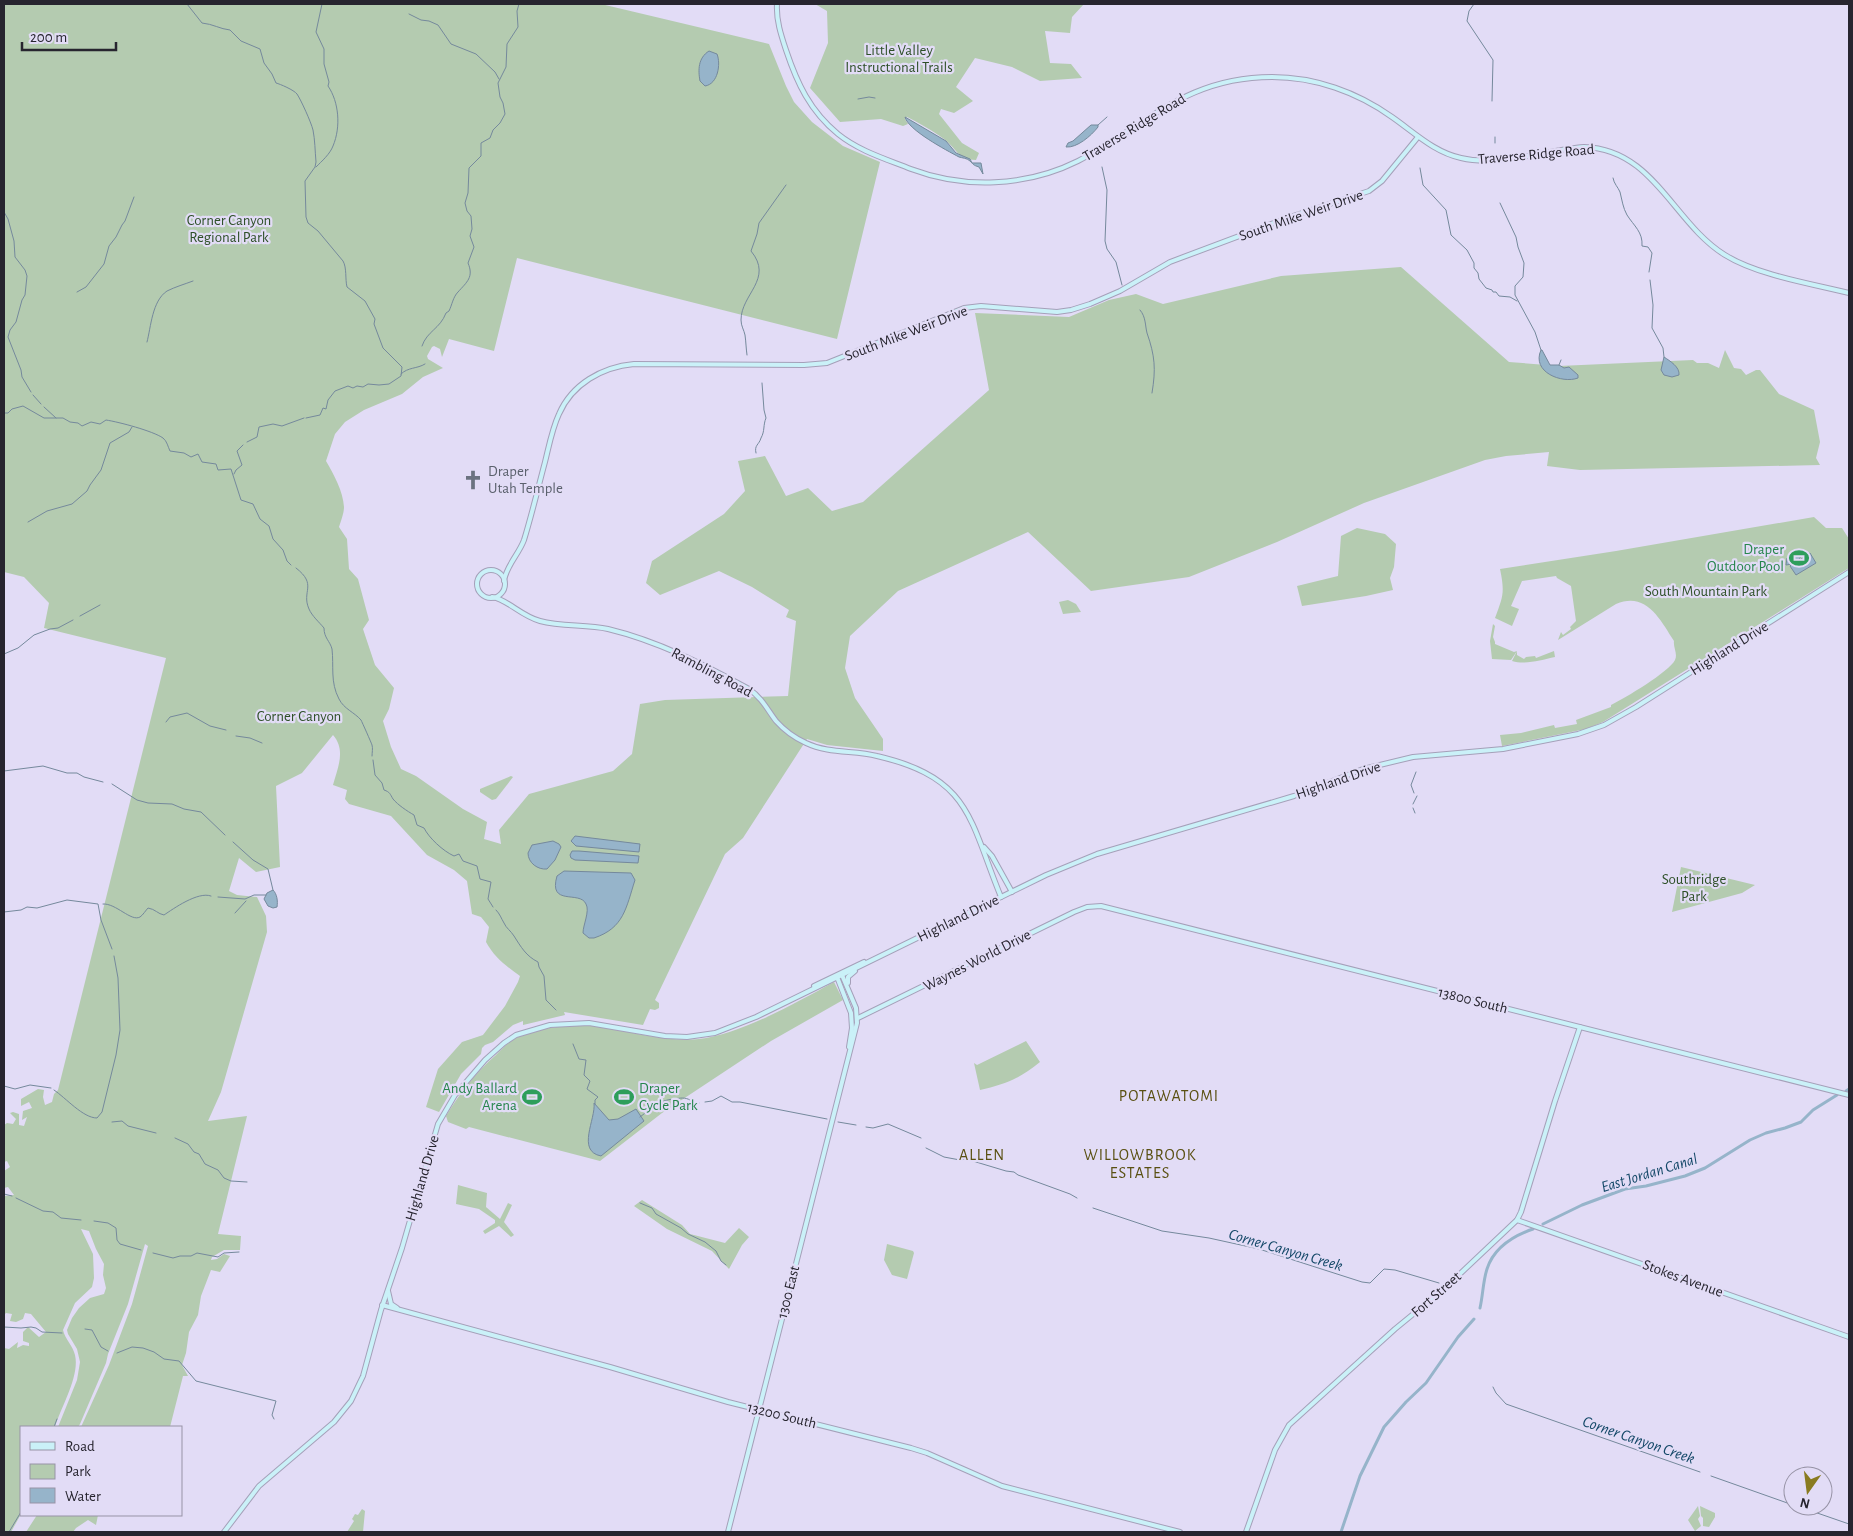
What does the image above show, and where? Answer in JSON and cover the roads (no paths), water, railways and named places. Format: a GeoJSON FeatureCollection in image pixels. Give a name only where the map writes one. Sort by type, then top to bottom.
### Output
{"type":"FeatureCollection","features":[{"type":"Feature","properties":{"kind":"street","name":"Traverse Ridge Road"},"geometry":{"type":"LineString","coordinates":[[776,4],[778,27],[793,70],[803,94],[824,122],[842,137],[859,147],[938,178],[990,183],[1040,176],[1077,161],[1188,94],[1218,84],[1247,79],[1287,78],[1314,82],[1334,88],[1374,105],[1418,137],[1444,152],[1461,158],[1477,161],[1494,160],[1584,147],[1598,148],[1618,154],[1643,170],[1699,234],[1725,255],[1752,268],[1849,293]]}},
{"type":"Feature","properties":{"kind":"street","name":"South Mike Weir Drive"},"geometry":{"type":"LineString","coordinates":[[504,581],[524,540],[558,416],[570,396],[596,374],[608,369],[634,364],[804,365],[827,363],[964,308],[981,306],[1045,312],[1071,310],[1111,295],[1170,262],[1369,190],[1382,181],[1418,137]]}},
{"type":"Feature","properties":{"kind":"street"},"geometry":{"type":"LineString","coordinates":[[496,572],[509,568]]}},
{"type":"Feature","properties":{"kind":"street"},"geometry":{"type":"LineString","coordinates":[[502,591],[497,596],[492,597],[481,594],[477,581],[485,572],[492,570],[502,576],[504,581],[503,598],[506,603]]}},
{"type":"Feature","properties":{"kind":"street","name":"Highland Drive"},"geometry":{"type":"LineString","coordinates":[[224,1532],[259,1486],[334,1422],[351,1401],[362,1376],[382,1305],[402,1248],[441,1118],[465,1081],[484,1060],[510,1039],[533,1029],[576,1022],[600,1024],[670,1036],[705,1035],[738,1026],[807,993],[820,983],[871,961],[1060,869],[1097,854],[1294,796],[1363,769],[1424,756],[1515,747],[1592,730],[1636,707],[1849,572]]}},
{"type":"Feature","properties":{"kind":"street","name":"Rambling Road"},"geometry":{"type":"LineString","coordinates":[[492,597],[501,600],[520,613],[536,620],[552,624],[606,628],[670,650],[749,689],[760,698],[781,726],[794,737],[810,745],[830,750],[879,756],[925,771],[944,784],[958,798],[983,846],[992,856],[1012,892]]}},
{"type":"Feature","properties":{"kind":"street","name":"Rambling Road"},"geometry":{"type":"LineString","coordinates":[[983,846],[985,859],[1001,897]]}},
{"type":"Feature","properties":{"kind":"street","name":"Waynes World Drive"},"geometry":{"type":"LineString","coordinates":[[858,1018],[1074,912],[1098,906]]}},
{"type":"Feature","properties":{"kind":"street","name":"13800 South"},"geometry":{"type":"LineString","coordinates":[[1098,906],[1849,1095]]}},
{"type":"Feature","properties":{"kind":"street"},"geometry":{"type":"LineString","coordinates":[[850,994],[848,977],[871,961]]}},
{"type":"Feature","properties":{"kind":"street"},"geometry":{"type":"LineString","coordinates":[[838,976],[850,994],[856,1008],[858,1018],[852,1016]]}},
{"type":"Feature","properties":{"kind":"street","name":"1300 East"},"geometry":{"type":"LineString","coordinates":[[838,976],[852,1016],[850,1052]]}},
{"type":"Feature","properties":{"kind":"street","name":"1300 East"},"geometry":{"type":"LineString","coordinates":[[728,1532],[858,1018]]}},
{"type":"Feature","properties":{"kind":"street","name":"Fort Street"},"geometry":{"type":"LineString","coordinates":[[1246,1532],[1275,1450],[1289,1425],[1395,1329],[1450,1283],[1517,1220],[1580,1027]]}},
{"type":"Feature","properties":{"kind":"street","name":"Stokes Avenue"},"geometry":{"type":"LineString","coordinates":[[1517,1220],[1849,1336]]}},
{"type":"Feature","properties":{"kind":"street"},"geometry":{"type":"LineString","coordinates":[[388,1289],[391,1304],[401,1311]]}},
{"type":"Feature","properties":{"kind":"street","name":"13200 South"},"geometry":{"type":"LineString","coordinates":[[382,1305],[759,1410],[911,1448],[1002,1486],[1180,1532]]}},
{"type":"Feature","properties":{"kind":"water"},"geometry":{"type":"Polygon","coordinates":[[[709,51],[717,54],[719,63],[716,78],[705,86],[700,81],[699,69],[703,57],[709,51]]]}},
{"type":"Feature","properties":{"kind":"water"},"geometry":{"type":"Polygon","coordinates":[[[905,117],[946,141],[956,153],[970,159],[972,163],[937,145],[913,128],[905,117]]]}},
{"type":"Feature","properties":{"kind":"water"},"geometry":{"type":"Polygon","coordinates":[[[1091,125],[1098,125],[1092,134],[1075,146],[1066,147],[1068,143],[1073,141],[1091,125]]]}},
{"type":"Feature","properties":{"kind":"water"},"geometry":{"type":"Polygon","coordinates":[[[972,163],[981,163],[983,174],[979,167],[972,163]]]}},
{"type":"Feature","properties":{"kind":"water"},"geometry":{"type":"Polygon","coordinates":[[[1541,350],[1550,365],[1559,365],[1564,368],[1569,367],[1578,375],[1578,378],[1557,378],[1544,370],[1539,358],[1541,350]]]}},
{"type":"Feature","properties":{"kind":"water"},"geometry":{"type":"Polygon","coordinates":[[[1664,357],[1672,362],[1679,375],[1672,377],[1664,375],[1661,370],[1664,357]]]}},
{"type":"Feature","properties":{"kind":"water"},"geometry":{"type":"Polygon","coordinates":[[[1810,553],[1816,563],[1796,575],[1790,566],[1792,564],[1786,565],[1787,558],[1794,554],[1801,556],[1798,561],[1810,553]]]}},
{"type":"Feature","properties":{"kind":"water"},"geometry":{"type":"Polygon","coordinates":[[[575,836],[640,844],[639,852],[576,846],[571,841],[575,836]]]}},
{"type":"Feature","properties":{"kind":"water"},"geometry":{"type":"Polygon","coordinates":[[[553,841],[561,847],[555,860],[547,869],[534,865],[528,857],[532,845],[553,841]]]}},
{"type":"Feature","properties":{"kind":"water"},"geometry":{"type":"Polygon","coordinates":[[[572,851],[639,856],[638,863],[575,860],[570,855],[572,851]]]}},
{"type":"Feature","properties":{"kind":"water"},"geometry":{"type":"Polygon","coordinates":[[[564,871],[631,873],[635,880],[626,908],[618,923],[612,929],[594,938],[589,938],[583,933],[587,910],[586,904],[578,898],[561,895],[555,886],[557,876],[564,871]]]}},
{"type":"Feature","properties":{"kind":"water"},"geometry":{"type":"Polygon","coordinates":[[[273,890],[276,896],[277,907],[273,908],[268,906],[264,899],[267,893],[273,890]]]}},
{"type":"Feature","properties":{"kind":"water"},"geometry":{"type":"Polygon","coordinates":[[[594,1103],[609,1120],[618,1119],[636,1109],[644,1121],[601,1156],[594,1153],[588,1141],[594,1103]]]}},
{"type":"Feature","properties":{"kind":"waterway"},"geometry":{"type":"LineString","coordinates":[[187,4],[202,23],[230,30],[241,41],[260,49],[264,63],[276,83],[293,91],[299,97],[312,126],[315,146],[315,167],[305,181],[306,217],[308,223],[318,231],[343,261],[347,287],[365,301],[375,319],[374,324],[383,348],[402,367],[401,376],[389,384],[368,384],[363,387],[357,386],[353,388],[348,386],[335,391],[328,400],[326,409],[323,408],[320,415],[306,418]]}},
{"type":"Feature","properties":{"kind":"waterway"},"geometry":{"type":"LineString","coordinates":[[316,167],[332,149],[336,139],[338,123],[335,99],[328,86],[329,82],[324,64],[324,49],[316,32],[322,4]]}},
{"type":"Feature","properties":{"kind":"waterway"},"geometry":{"type":"LineString","coordinates":[[422,346],[427,337],[449,311],[455,296],[470,276],[468,263],[474,247],[470,236],[472,229],[471,216],[467,211],[465,203],[468,193],[469,168],[481,156],[481,143],[490,138],[493,130],[505,114],[498,83],[506,67],[507,44],[518,27],[517,11],[519,4]]}},
{"type":"Feature","properties":{"kind":"waterway"},"geometry":{"type":"LineString","coordinates":[[1474,4],[1469,11],[1467,21],[1493,60],[1492,101]]}},
{"type":"Feature","properties":{"kind":"waterway"},"geometry":{"type":"LineString","coordinates":[[409,14],[438,25],[451,44],[476,54],[495,72],[499,79]]}},
{"type":"Feature","properties":{"kind":"waterway"},"geometry":{"type":"LineString","coordinates":[[858,99],[875,98]]}},
{"type":"Feature","properties":{"kind":"waterway"},"geometry":{"type":"LineString","coordinates":[[1098,125],[1107,117]]}},
{"type":"Feature","properties":{"kind":"waterway"},"geometry":{"type":"LineString","coordinates":[[1495,137],[1495,143]]}},
{"type":"Feature","properties":{"kind":"waterway"},"geometry":{"type":"LineString","coordinates":[[1102,167],[1107,190],[1105,241],[1107,249],[1116,262],[1122,285]]}},
{"type":"Feature","properties":{"kind":"waterway"},"geometry":{"type":"LineString","coordinates":[[1420,168],[1423,185],[1446,210],[1451,235],[1467,250],[1479,279],[1486,288],[1496,292],[1499,296],[1510,297],[1517,301]]}},
{"type":"Feature","properties":{"kind":"waterway"},"geometry":{"type":"LineString","coordinates":[[1613,178],[1620,192],[1626,212],[1640,233],[1642,246],[1648,247],[1652,253],[1649,272]]}},
{"type":"Feature","properties":{"kind":"waterway"},"geometry":{"type":"LineString","coordinates":[[747,355],[745,335],[741,324],[742,311],[755,286],[759,270],[757,261],[751,251],[759,223],[786,185]]}},
{"type":"Feature","properties":{"kind":"waterway"},"geometry":{"type":"LineString","coordinates":[[77,292],[86,287],[104,264],[109,246],[125,221],[134,197]]}},
{"type":"Feature","properties":{"kind":"waterway"},"geometry":{"type":"LineString","coordinates":[[1500,203],[1516,237],[1524,263],[1523,277],[1515,286],[1515,295],[1535,332],[1541,350]]}},
{"type":"Feature","properties":{"kind":"waterway"},"geometry":{"type":"LineString","coordinates":[[4,212],[14,241],[15,257],[25,270],[27,276],[25,295],[16,322],[10,330],[8,337],[22,377],[31,392]]}},
{"type":"Feature","properties":{"kind":"waterway"},"geometry":{"type":"LineString","coordinates":[[1650,280],[1653,305],[1652,328],[1663,348],[1664,357]]}},
{"type":"Feature","properties":{"kind":"waterway"},"geometry":{"type":"LineString","coordinates":[[147,342],[155,308],[162,295],[167,291],[193,281]]}},
{"type":"Feature","properties":{"kind":"waterway"},"geometry":{"type":"LineString","coordinates":[[1140,310],[1152,349],[1154,370],[1152,393]]}},
{"type":"Feature","properties":{"kind":"waterway"},"geometry":{"type":"LineString","coordinates":[[1559,365],[1561,360]]}},
{"type":"Feature","properties":{"kind":"waterway"},"geometry":{"type":"LineString","coordinates":[[401,374],[425,364]]}},
{"type":"Feature","properties":{"kind":"waterway"},"geometry":{"type":"LineString","coordinates":[[756,453],[766,418],[762,383]]}},
{"type":"Feature","properties":{"kind":"waterway"},"geometry":{"type":"LineString","coordinates":[[33,395],[41,404]]}},
{"type":"Feature","properties":{"kind":"waterway"},"geometry":{"type":"LineString","coordinates":[[4,413],[23,406],[44,418],[63,418],[82,426],[91,422],[100,424],[106,420],[119,423],[158,435],[166,441],[170,451],[184,453],[191,457],[198,454],[202,462],[216,464],[218,470],[231,469],[241,500],[253,504],[260,519],[269,526],[273,539],[283,550],[287,561],[291,565]]}},
{"type":"Feature","properties":{"kind":"waterway"},"geometry":{"type":"LineString","coordinates":[[44,407],[56,418]]}},
{"type":"Feature","properties":{"kind":"waterway"},"geometry":{"type":"LineString","coordinates":[[247,442],[257,437],[259,427],[273,424],[282,426],[304,418]]}},
{"type":"Feature","properties":{"kind":"waterway"},"geometry":{"type":"LineString","coordinates":[[28,522],[47,511],[72,504],[87,491],[101,470],[110,443],[129,432],[132,427]]}},
{"type":"Feature","properties":{"kind":"waterway"},"geometry":{"type":"LineString","coordinates":[[234,474],[242,465],[237,451],[243,445]]}},
{"type":"Feature","properties":{"kind":"waterway","name":"Corner Canyon Creek"},"geometry":{"type":"LineString","coordinates":[[296,568],[303,574],[308,584],[307,603],[309,609],[324,628],[332,649],[333,680],[336,693],[344,705],[361,720],[372,745],[372,756]]}},
{"type":"Feature","properties":{"kind":"waterway"},"geometry":{"type":"LineString","coordinates":[[80,616],[100,605]]}},
{"type":"Feature","properties":{"kind":"waterway"},"geometry":{"type":"LineString","coordinates":[[4,654],[18,648],[34,635],[58,628],[73,620]]}},
{"type":"Feature","properties":{"kind":"waterway"},"geometry":{"type":"LineString","coordinates":[[166,722],[170,717],[187,713],[210,726],[226,730]]}},
{"type":"Feature","properties":{"kind":"waterway"},"geometry":{"type":"LineString","coordinates":[[236,736],[250,738],[262,743]]}},
{"type":"Feature","properties":{"kind":"waterway","name":"Corner Canyon Creek"},"geometry":{"type":"LineString","coordinates":[[373,760],[375,775],[382,783],[384,790],[389,792],[400,806],[414,815],[417,825],[424,828],[445,851],[454,856],[459,854],[463,861],[477,866],[480,879],[491,882],[488,899],[493,907]]}},
{"type":"Feature","properties":{"kind":"waterway"},"geometry":{"type":"LineString","coordinates":[[4,771],[43,766],[67,773],[77,773],[103,782]]}},
{"type":"Feature","properties":{"kind":"waterway"},"geometry":{"type":"LineString","coordinates":[[1414,793],[1411,785],[1416,772]]}},
{"type":"Feature","properties":{"kind":"waterway"},"geometry":{"type":"LineString","coordinates":[[112,784],[137,800],[148,803],[172,804],[184,809],[201,812],[225,835]]}},
{"type":"Feature","properties":{"kind":"waterway"},"geometry":{"type":"LineString","coordinates":[[1413,804],[1417,796]]}},
{"type":"Feature","properties":{"kind":"waterway"},"geometry":{"type":"LineString","coordinates":[[1413,808],[1415,813]]}},
{"type":"Feature","properties":{"kind":"waterway"},"geometry":{"type":"LineString","coordinates":[[233,842],[253,860],[268,869],[273,890]]}},
{"type":"Feature","properties":{"kind":"waterway"},"geometry":{"type":"LineString","coordinates":[[103,904],[113,906],[136,918],[140,917],[148,908],[164,915],[193,898],[206,895],[211,896]]}},
{"type":"Feature","properties":{"kind":"waterway"},"geometry":{"type":"LineString","coordinates":[[218,897],[245,899],[254,895],[266,895]]}},
{"type":"Feature","properties":{"kind":"waterway"},"geometry":{"type":"LineString","coordinates":[[4,912],[21,910],[27,907],[37,908],[67,900],[98,904],[101,920],[112,949]]}},
{"type":"Feature","properties":{"kind":"waterway"},"geometry":{"type":"LineString","coordinates":[[235,913],[246,901]]}},
{"type":"Feature","properties":{"kind":"waterway","name":"Corner Canyon Creek"},"geometry":{"type":"LineString","coordinates":[[496,910],[524,951],[538,962],[544,976],[546,1000],[556,1010]]}},
{"type":"Feature","properties":{"kind":"waterway"},"geometry":{"type":"LineString","coordinates":[[54,1090],[86,1115],[97,1118],[102,1112],[120,1030],[118,978],[114,956]]}},
{"type":"Feature","properties":{"kind":"waterway","name":"Corner Canyon Creek"},"geometry":{"type":"LineString","coordinates":[[573,1044],[579,1059],[586,1060],[584,1075],[590,1081],[587,1089],[598,1097],[595,1100],[595,1104]]}},
{"type":"Feature","properties":{"kind":"waterway"},"geometry":{"type":"LineString","coordinates":[[4,1086],[15,1089],[30,1085],[51,1088]]}},
{"type":"Feature","properties":{"kind":"waterway","name":"East Jordan Canal"},"geometry":{"type":"LineString","coordinates":[[1543,1224],[1582,1205],[1625,1189],[1646,1186],[1685,1176],[1705,1168],[1750,1140],[1801,1122],[1813,1110],[1837,1095]]}},
{"type":"Feature","properties":{"kind":"waterway","name":"Corner Canyon Creek"},"geometry":{"type":"LineString","coordinates":[[705,1102],[712,1101],[721,1096],[732,1102],[827,1119]]}},
{"type":"Feature","properties":{"kind":"waterway","name":"Corner Canyon Creek"},"geometry":{"type":"LineString","coordinates":[[640,1117],[664,1101],[682,1098],[690,1100]]}},
{"type":"Feature","properties":{"kind":"waterway","name":"Corner Canyon Creek"},"geometry":{"type":"LineString","coordinates":[[694,1103],[699,1103]]}},
{"type":"Feature","properties":{"kind":"waterway"},"geometry":{"type":"LineString","coordinates":[[112,1122],[122,1121],[128,1126],[156,1133]]}},
{"type":"Feature","properties":{"kind":"waterway","name":"Corner Canyon Creek"},"geometry":{"type":"LineString","coordinates":[[838,1122],[856,1125]]}},
{"type":"Feature","properties":{"kind":"waterway","name":"Corner Canyon Creek"},"geometry":{"type":"LineString","coordinates":[[866,1127],[873,1128],[888,1124],[921,1138]]}},
{"type":"Feature","properties":{"kind":"waterway"},"geometry":{"type":"LineString","coordinates":[[175,1138],[188,1144],[194,1152],[199,1154],[205,1164],[218,1170],[224,1178],[231,1181],[247,1182]]}},
{"type":"Feature","properties":{"kind":"waterway","name":"Corner Canyon Creek"},"geometry":{"type":"LineString","coordinates":[[926,1148],[944,1157],[960,1160],[966,1159],[1014,1172],[1077,1198]]}},
{"type":"Feature","properties":{"kind":"waterway"},"geometry":{"type":"LineString","coordinates":[[4,1194],[12,1196]]}},
{"type":"Feature","properties":{"kind":"waterway"},"geometry":{"type":"LineString","coordinates":[[16,1198],[43,1211],[53,1212],[61,1218],[81,1220]]}},
{"type":"Feature","properties":{"kind":"waterway"},"geometry":{"type":"LineString","coordinates":[[640,1203],[652,1208],[656,1214],[705,1242],[716,1251],[721,1261],[726,1265]]}},
{"type":"Feature","properties":{"kind":"waterway","name":"Corner Canyon Creek"},"geometry":{"type":"LineString","coordinates":[[1093,1208],[1162,1231],[1209,1238],[1259,1249],[1362,1282],[1370,1283],[1384,1269],[1395,1270],[1439,1283]]}},
{"type":"Feature","properties":{"kind":"waterway"},"geometry":{"type":"LineString","coordinates":[[94,1221],[108,1223],[116,1228],[117,1240],[120,1244],[141,1250]]}},
{"type":"Feature","properties":{"kind":"waterway","name":"East Jordan Canal"},"geometry":{"type":"LineString","coordinates":[[1480,1308],[1486,1274],[1494,1254],[1505,1243],[1533,1229]]}},
{"type":"Feature","properties":{"kind":"waterway"},"geometry":{"type":"LineString","coordinates":[[153,1253],[173,1258],[191,1256],[197,1253],[218,1257],[224,1253],[239,1252]]}},
{"type":"Feature","properties":{"kind":"waterway","name":"East Jordan Canal"},"geometry":{"type":"LineString","coordinates":[[1341,1532],[1360,1476],[1384,1427],[1426,1383],[1458,1337],[1474,1319]]}},
{"type":"Feature","properties":{"kind":"waterway"},"geometry":{"type":"LineString","coordinates":[[4,1327],[31,1327],[42,1332],[62,1333]]}},
{"type":"Feature","properties":{"kind":"waterway"},"geometry":{"type":"LineString","coordinates":[[85,1329],[92,1330],[101,1347],[108,1351]]}},
{"type":"Feature","properties":{"kind":"waterway"},"geometry":{"type":"LineString","coordinates":[[117,1353],[132,1347],[143,1348],[154,1352],[164,1359],[179,1361],[196,1381],[276,1401],[272,1415],[274,1419]]}},
{"type":"Feature","properties":{"kind":"waterway","name":"Corner Canyon Creek"},"geometry":{"type":"LineString","coordinates":[[1493,1387],[1506,1404],[1700,1472]]}},
{"type":"Feature","properties":{"kind":"waterway"},"geometry":{"type":"LineString","coordinates":[[54,1426],[57,1419]]}},
{"type":"Feature","properties":{"kind":"waterway","name":"Corner Canyon Creek"},"geometry":{"type":"LineString","coordinates":[[1711,1476],[1783,1501]]}},
{"type":"Feature","properties":{"kind":"waterway"},"geometry":{"type":"LineString","coordinates":[[9,1532],[20,1514]]}},
{"type":"Feature","properties":{"kind":"waterway","name":"Corner Canyon Creek"},"geometry":{"type":"LineString","coordinates":[[1826,1516],[1849,1524]]}},
{"type":"Feature","properties":{"kind":"place","name":"Draper Utah Temple"},"geometry":{"type":"Point","coordinates":[473,480]}},
{"type":"Feature","properties":{"kind":"place","name":"Draper Outdoor Pool"},"geometry":{"type":"Point","coordinates":[1799,558]}},
{"type":"Feature","properties":{"kind":"place","name":"Andy Ballard Arena"},"geometry":{"type":"Point","coordinates":[532,1097]}},
{"type":"Feature","properties":{"kind":"place","name":"Draper Cycle Park"},"geometry":{"type":"Point","coordinates":[624,1097]}},
{"type":"Feature","properties":{"kind":"district","name":"POTAWATOMI"},"geometry":{"type":"Point","coordinates":[1169,1095]}},
{"type":"Feature","properties":{"kind":"district","name":"ALLEN"},"geometry":{"type":"Point","coordinates":[982,1154]}},
{"type":"Feature","properties":{"kind":"district","name":"WILLOWBROOK ESTATES"},"geometry":{"type":"Point","coordinates":[1140,1163]}},
{"type":"Feature","properties":{"kind":"park label","name":"Little Valley Instructional Trails"},"geometry":{"type":"Point","coordinates":[899,58]}},
{"type":"Feature","properties":{"kind":"park label","name":"Corner Canyon Regional Park"},"geometry":{"type":"Point","coordinates":[229,228]}},
{"type":"Feature","properties":{"kind":"park label","name":"South Mountain Park"},"geometry":{"type":"Point","coordinates":[1706,591]}},
{"type":"Feature","properties":{"kind":"park label","name":"Corner Canyon"},"geometry":{"type":"Point","coordinates":[299,716]}},
{"type":"Feature","properties":{"kind":"park label","name":"Southridge Park"},"geometry":{"type":"Point","coordinates":[1694,888]}}]}
